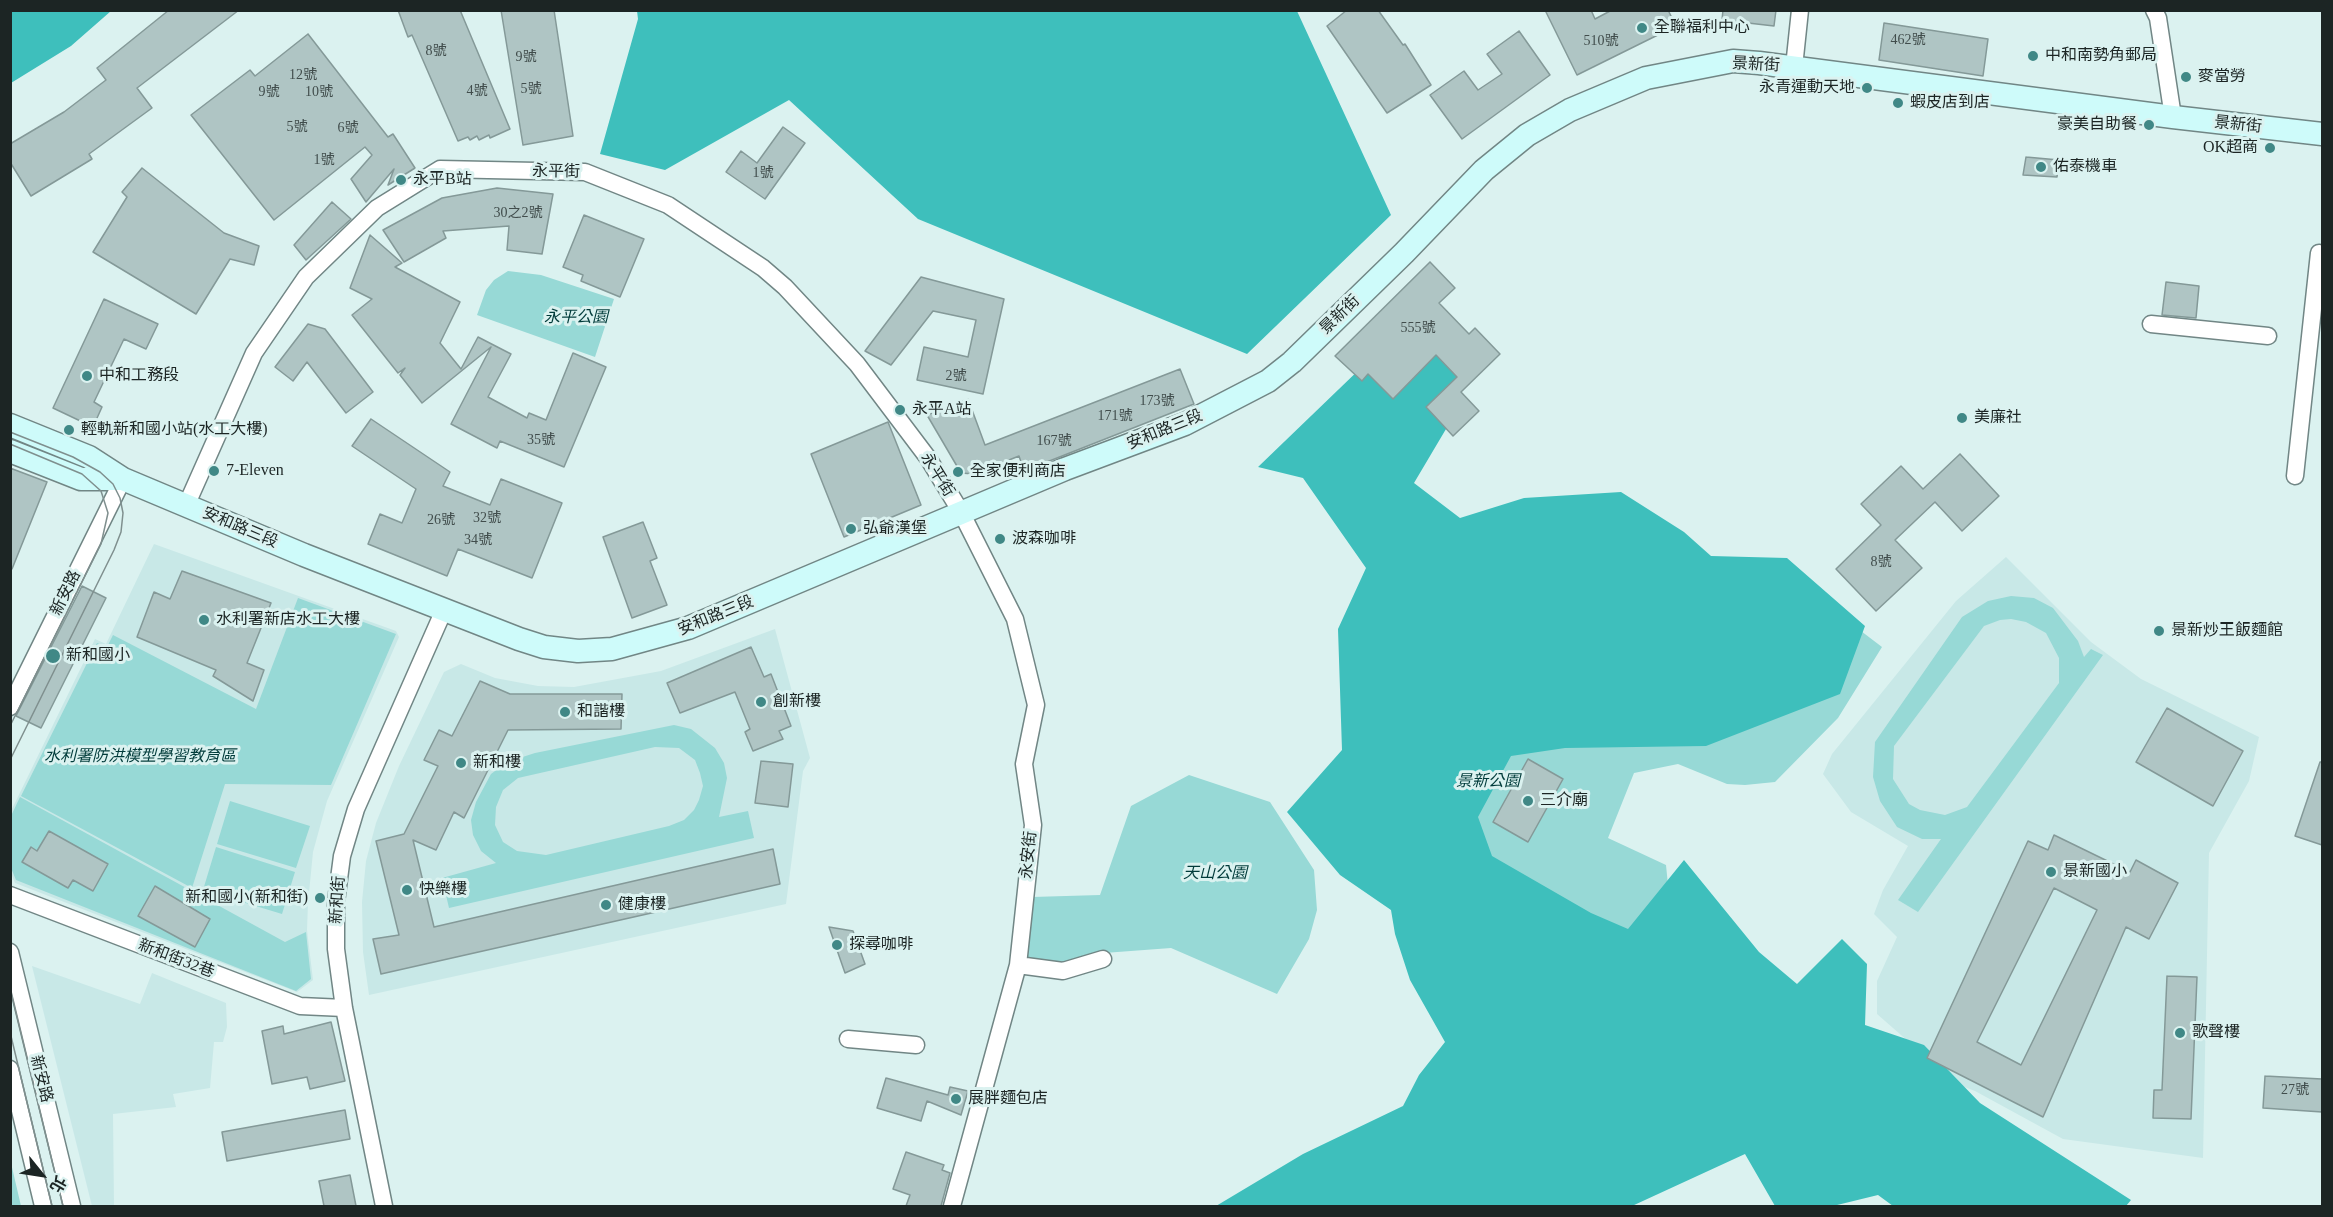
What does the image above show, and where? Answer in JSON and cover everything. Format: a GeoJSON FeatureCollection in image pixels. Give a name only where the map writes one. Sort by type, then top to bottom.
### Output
{"type":"FeatureCollection","features":[{"type":"Feature","properties":{"kind":"main road","name":"景新街"},"geometry":{"type":"LineString","coordinates":[[1292,362],[1484,170],[1536,130],[1570,110],[1646,78],[1733,61],[2322,134]]}},
{"type":"Feature","properties":{"kind":"main road","name":"安和路三段"},"geometry":{"type":"LineString","coordinates":[[10,425],[89,457],[123,479],[186,506],[444,610],[543,647],[578,651],[612,649],[688,628],[1065,469],[1185,424],[1268,381],[1292,362]]}},
{"type":"Feature","properties":{"kind":"main road","name":"安和路三段"},"geometry":{"type":"LineString","coordinates":[[10,451],[81,479],[123,479]]}},
{"type":"Feature","properties":{"kind":"street"},"geometry":{"type":"LineString","coordinates":[[1794,67],[1800,10]]}},
{"type":"Feature","properties":{"kind":"street"},"geometry":{"type":"LineString","coordinates":[[2154,10],[2158,18],[2173,117]]}},
{"type":"Feature","properties":{"kind":"street","name":"永平街"},"geometry":{"type":"LineString","coordinates":[[186,506],[254,353],[306,276],[376,208],[440,169],[585,172],[668,205],[763,268],[814,316],[857,364],[921,448],[961,512]]}},
{"type":"Feature","properties":{"kind":"street"},"geometry":{"type":"LineString","coordinates":[[2295,476],[2319,253]]}},
{"type":"Feature","properties":{"kind":"street"},"geometry":{"type":"LineString","coordinates":[[2151,324],[2268,336]]}},
{"type":"Feature","properties":{"kind":"street","name":"新安路"},"geometry":{"type":"LineString","coordinates":[[10,707],[123,479]]}},
{"type":"Feature","properties":{"kind":"street","name":"永安街"},"geometry":{"type":"LineString","coordinates":[[952,1206],[1018,965],[1033,825],[1024,764],[1036,705],[1015,619],[961,512]]}},
{"type":"Feature","properties":{"kind":"street","name":"新和街"},"geometry":{"type":"LineString","coordinates":[[384,1206],[344,1008],[336,949],[336,902],[342,856],[356,809],[444,610]]}},
{"type":"Feature","properties":{"kind":"street","name":"新和街32巷"},"geometry":{"type":"LineString","coordinates":[[10,895],[300,1006],[344,1008]]}},
{"type":"Feature","properties":{"kind":"street","name":"新安路"},"geometry":{"type":"LineString","coordinates":[[10,952],[72,1206]]}},
{"type":"Feature","properties":{"kind":"street"},"geometry":{"type":"LineString","coordinates":[[1018,965],[1063,970],[1103,959]]}},
{"type":"Feature","properties":{"kind":"street"},"geometry":{"type":"LineString","coordinates":[[848,1039],[916,1045]]}},
{"type":"Feature","properties":{"kind":"street","name":"新安路"},"geometry":{"type":"LineString","coordinates":[[10,1069],[44,1206]]}},
{"type":"Feature","properties":{"kind":"shaded area"},"geometry":{"type":"Polygon","coordinates":[[[154,544],[396,631],[399,637],[327,801],[313,852],[308,903],[307,930],[313,980],[297,992],[15,883],[11,873],[10,813],[95,639],[106,644],[154,544]]]}},
{"type":"Feature","properties":{"kind":"shaded area","name":"景新國小"},"geometry":{"type":"Polygon","coordinates":[[[2006,557],[2091,642],[2141,679],[2259,737],[2249,781],[2209,853],[2203,1158],[2063,1139],[1975,1091],[1918,1069],[1917,1049],[1877,1014],[1877,981],[1897,937],[1874,914],[1883,890],[1908,846],[1851,812],[1823,774],[1832,754],[1956,601],[2006,557]]]}},
{"type":"Feature","properties":{"kind":"shaded area"},"geometry":{"type":"Polygon","coordinates":[[[775,629],[810,758],[803,771],[786,904],[369,995],[363,952],[362,902],[366,861],[376,823],[399,766],[444,672],[461,664],[495,678],[538,686],[574,687],[661,671],[775,629]]]}},
{"type":"Feature","properties":{"kind":"shaded area"},"geometry":{"type":"Polygon","coordinates":[[[32,966],[140,1004],[152,973],[226,1003],[227,1027],[223,1042],[214,1042],[210,1088],[173,1094],[176,1107],[113,1114],[114,1206],[92,1206],[32,966]]]}},
{"type":"Feature","properties":{"kind":"green space"},"geometry":{"type":"Polygon","coordinates":[[[11,10],[111,11],[71,46],[11,83],[11,10]]]}},
{"type":"Feature","properties":{"kind":"green space"},"geometry":{"type":"Polygon","coordinates":[[[637,11],[1297,11],[1391,215],[1247,354],[918,219],[789,100],[665,170],[600,154],[638,19],[637,11]]]}},
{"type":"Feature","properties":{"kind":"green space","name":"永平公園"},"geometry":{"type":"Polygon","coordinates":[[[508,271],[541,275],[614,299],[595,357],[477,315],[486,290],[494,280],[508,271]]]}},
{"type":"Feature","properties":{"kind":"green space"},"geometry":{"type":"Polygon","coordinates":[[[1420,311],[1456,350],[1462,402],[1414,483],[1460,518],[1524,498],[1621,492],[1684,532],[1711,556],[1787,558],[1865,626],[1840,694],[1706,746],[1565,748],[1511,756],[1478,817],[1492,856],[1591,913],[1628,929],[1684,860],[1759,952],[1797,984],[1842,939],[1867,964],[1865,1025],[1924,1045],[1980,1103],[2131,1200],[2126,1206],[1893,1206],[1878,1195],[1833,1206],[1775,1206],[1745,1154],[1632,1206],[1216,1206],[1303,1154],[1403,1106],[1419,1075],[1445,1042],[1410,980],[1395,934],[1391,910],[1340,875],[1287,812],[1342,750],[1338,629],[1366,568],[1303,478],[1258,467],[1420,311]]]}},
{"type":"Feature","properties":{"kind":"green space","name":"景新公園"},"geometry":{"type":"Polygon","coordinates":[[[1790,577],[1882,647],[1838,718],[1775,782],[1727,784],[1678,764],[1634,773],[1608,838],[1666,865],[1669,895],[1657,926],[1470,1041],[1354,741],[1790,577]]]}},
{"type":"Feature","properties":{"kind":"green space"},"geometry":{"type":"Polygon","coordinates":[[[2011,596],[2034,598],[2053,608],[2078,641],[2084,657],[2091,649],[2103,655],[1918,912],[1898,900],[1941,839],[1922,839],[1897,827],[1880,801],[1873,777],[1875,742],[1962,617],[1988,601],[2011,596]],[[2011,619],[2000,620],[1984,626],[1894,746],[1893,779],[1909,804],[1920,810],[1945,815],[1967,807],[2059,683],[2059,658],[2046,633],[2026,622],[2011,619]]]}},
{"type":"Feature","properties":{"kind":"green space","name":"水利署防洪模型學習教育區"},"geometry":{"type":"Polygon","coordinates":[[[298,598],[396,634],[331,785],[225,784],[192,888],[21,796],[97,643],[107,647],[113,635],[256,709],[298,598]]]}},
{"type":"Feature","properties":{"kind":"green space"},"geometry":{"type":"Polygon","coordinates":[[[674,725],[691,729],[715,748],[724,763],[727,778],[719,817],[748,811],[754,838],[449,908],[442,878],[496,863],[481,851],[473,835],[471,820],[476,802],[491,774],[507,762],[535,753],[674,725]],[[655,747],[518,778],[503,790],[496,807],[495,825],[503,842],[517,851],[546,855],[669,826],[684,820],[694,810],[703,786],[695,760],[679,748],[655,747]]]}},
{"type":"Feature","properties":{"kind":"green space","name":"天山公園"},"geometry":{"type":"Polygon","coordinates":[[[1189,775],[1270,802],[1314,870],[1317,910],[1309,939],[1277,994],[1171,948],[1104,953],[1074,967],[1024,957],[1032,897],[1100,895],[1131,806],[1189,775]]]}},
{"type":"Feature","properties":{"kind":"green space"},"geometry":{"type":"Polygon","coordinates":[[[20,797],[285,942],[306,932],[311,979],[296,991],[16,880],[11,868],[10,818],[20,797]]]}},
{"type":"Feature","properties":{"kind":"green space"},"geometry":{"type":"Polygon","coordinates":[[[230,801],[310,826],[296,868],[217,844],[230,801]]]}},
{"type":"Feature","properties":{"kind":"green space"},"geometry":{"type":"Polygon","coordinates":[[[216,847],[295,872],[282,914],[203,890],[216,847]]]}},
{"type":"Feature","properties":{"kind":"green space"},"geometry":{"type":"Polygon","coordinates":[[[11,1163],[21,1206],[11,1206],[11,1163]]]}},
{"type":"Feature","properties":{"kind":"building"},"geometry":{"type":"Polygon","coordinates":[[[169,10],[239,10],[137,88],[152,108],[89,154],[92,159],[31,196],[10,162],[10,144],[64,112],[106,80],[97,68],[169,10]]]}},
{"type":"Feature","properties":{"kind":"building"},"geometry":{"type":"Polygon","coordinates":[[[398,10],[460,10],[510,129],[490,138],[489,135],[479,140],[477,136],[470,140],[468,137],[458,141],[412,35],[408,37],[398,10]]]}},
{"type":"Feature","properties":{"kind":"building"},"geometry":{"type":"Polygon","coordinates":[[[501,10],[554,10],[573,136],[523,145],[501,10]]]}},
{"type":"Feature","properties":{"kind":"building"},"geometry":{"type":"Polygon","coordinates":[[[1347,10],[1378,10],[1403,45],[1405,44],[1431,85],[1387,113],[1327,26],[1347,10]]]}},
{"type":"Feature","properties":{"kind":"building"},"geometry":{"type":"Polygon","coordinates":[[[1545,10],[1591,10],[1595,19],[1612,10],[1668,10],[1676,26],[1577,75],[1545,10]]]}},
{"type":"Feature","properties":{"kind":"building"},"geometry":{"type":"Polygon","coordinates":[[[1723,10],[1776,10],[1774,26],[1722,20],[1723,10]]]}},
{"type":"Feature","properties":{"kind":"building"},"geometry":{"type":"Polygon","coordinates":[[[1884,23],[1988,39],[1983,76],[1879,60],[1884,23]]]}},
{"type":"Feature","properties":{"kind":"building"},"geometry":{"type":"Polygon","coordinates":[[[1519,31],[1550,75],[1462,139],[1430,95],[1464,71],[1478,90],[1502,74],[1487,54],[1519,31]]]}},
{"type":"Feature","properties":{"kind":"building"},"geometry":{"type":"Polygon","coordinates":[[[308,34],[388,137],[393,134],[415,168],[388,185],[394,169],[366,202],[351,179],[372,155],[365,147],[274,220],[191,115],[250,70],[255,76],[308,34]]]}},
{"type":"Feature","properties":{"kind":"building"},"geometry":{"type":"Polygon","coordinates":[[[783,127],[805,143],[765,199],[726,172],[741,151],[757,163],[783,127]]]}},
{"type":"Feature","properties":{"kind":"building","name":"佑泰機車"},"geometry":{"type":"Polygon","coordinates":[[[2026,157],[2059,160],[2057,177],[2023,175],[2026,157]]]}},
{"type":"Feature","properties":{"kind":"building"},"geometry":{"type":"Polygon","coordinates":[[[142,168],[224,233],[259,246],[254,265],[230,259],[196,314],[93,252],[127,197],[122,192],[142,168]]]}},
{"type":"Feature","properties":{"kind":"building"},"geometry":{"type":"Polygon","coordinates":[[[497,188],[553,194],[542,254],[507,250],[509,226],[443,231],[446,238],[404,262],[383,230],[442,198],[497,188]]]}},
{"type":"Feature","properties":{"kind":"building"},"geometry":{"type":"Polygon","coordinates":[[[332,202],[351,219],[306,260],[294,245],[332,202]]]}},
{"type":"Feature","properties":{"kind":"building"},"geometry":{"type":"Polygon","coordinates":[[[584,215],[644,239],[620,297],[581,281],[583,275],[563,267],[584,215]]]}},
{"type":"Feature","properties":{"kind":"building"},"geometry":{"type":"Polygon","coordinates":[[[370,235],[402,263],[395,267],[460,302],[440,343],[461,369],[478,337],[511,354],[488,397],[527,418],[529,413],[546,420],[573,353],[606,367],[564,467],[500,441],[497,448],[451,424],[491,347],[422,403],[400,375],[405,368],[398,373],[352,315],[372,299],[350,288],[370,235]]]}},
{"type":"Feature","properties":{"kind":"building"},"geometry":{"type":"Polygon","coordinates":[[[1430,262],[1455,288],[1439,303],[1469,334],[1475,328],[1500,354],[1461,392],[1479,411],[1453,436],[1426,407],[1457,377],[1436,355],[1393,399],[1368,374],[1362,381],[1335,356],[1430,262]]]}},
{"type":"Feature","properties":{"kind":"building"},"geometry":{"type":"Polygon","coordinates":[[[921,277],[1004,299],[983,394],[917,380],[924,347],[968,357],[976,320],[933,311],[891,365],[865,351],[921,277]]]}},
{"type":"Feature","properties":{"kind":"building"},"geometry":{"type":"Polygon","coordinates":[[[2166,282],[2199,286],[2196,318],[2162,315],[2166,282]]]}},
{"type":"Feature","properties":{"kind":"building","name":"中和工務段"},"geometry":{"type":"Polygon","coordinates":[[[104,299],[158,324],[146,349],[124,339],[94,402],[102,407],[93,427],[53,408],[104,299]]]}},
{"type":"Feature","properties":{"kind":"building"},"geometry":{"type":"Polygon","coordinates":[[[308,324],[325,329],[373,392],[346,413],[307,362],[293,381],[275,367],[308,324]]]}},
{"type":"Feature","properties":{"kind":"building"},"geometry":{"type":"Polygon","coordinates":[[[1180,369],[1194,404],[1024,471],[1019,456],[974,474],[961,473],[927,415],[968,399],[985,445],[1180,369]]]}},
{"type":"Feature","properties":{"kind":"building"},"geometry":{"type":"Polygon","coordinates":[[[371,419],[450,472],[443,486],[490,505],[501,479],[562,503],[532,578],[458,549],[447,576],[368,544],[380,514],[402,523],[416,489],[352,446],[371,419]]]}},
{"type":"Feature","properties":{"kind":"building"},"geometry":{"type":"Polygon","coordinates":[[[888,422],[921,505],[844,537],[811,454],[888,422]]]}},
{"type":"Feature","properties":{"kind":"building"},"geometry":{"type":"Polygon","coordinates":[[[1960,454],[1999,496],[1962,531],[1935,502],[1895,540],[1922,568],[1876,611],[1836,569],[1881,525],[1861,504],[1901,466],[1923,489],[1960,454]]]}},
{"type":"Feature","properties":{"kind":"building"},"geometry":{"type":"Polygon","coordinates":[[[10,468],[47,482],[12,569],[10,569],[10,468]]]}},
{"type":"Feature","properties":{"kind":"building"},"geometry":{"type":"Polygon","coordinates":[[[643,522],[657,558],[650,561],[667,605],[632,618],[603,537],[643,522]]]}},
{"type":"Feature","properties":{"kind":"building","name":"水利署新店水工大樓"},"geometry":{"type":"Polygon","coordinates":[[[182,571],[271,603],[247,663],[264,670],[253,701],[213,676],[216,670],[137,637],[154,592],[170,599],[182,571]]]}},
{"type":"Feature","properties":{"kind":"building"},"geometry":{"type":"Polygon","coordinates":[[[82,586],[106,598],[41,728],[16,716],[82,586]]]}},
{"type":"Feature","properties":{"kind":"building","name":"創新樓"},"geometry":{"type":"Polygon","coordinates":[[[751,647],[764,677],[771,674],[791,726],[779,731],[783,739],[753,751],[745,732],[750,729],[735,692],[680,713],[667,683],[751,647]]]}},
{"type":"Feature","properties":{"kind":"building"},"geometry":{"type":"Polygon","coordinates":[[[480,681],[510,694],[622,694],[621,729],[508,730],[464,818],[454,812],[436,850],[413,840],[434,927],[773,849],[780,884],[381,974],[373,939],[399,935],[376,841],[404,834],[438,766],[424,760],[439,730],[452,736],[480,681]]]}},
{"type":"Feature","properties":{"kind":"building"},"geometry":{"type":"Polygon","coordinates":[[[2167,708],[2243,751],[2213,806],[2136,762],[2167,708]]]}},
{"type":"Feature","properties":{"kind":"building","name":"三介廟"},"geometry":{"type":"Polygon","coordinates":[[[1528,759],[1563,779],[1528,842],[1493,822],[1528,759]]]}},
{"type":"Feature","properties":{"kind":"building"},"geometry":{"type":"Polygon","coordinates":[[[761,761],[793,764],[788,807],[755,803],[761,761]]]}},
{"type":"Feature","properties":{"kind":"building"},"geometry":{"type":"Polygon","coordinates":[[[2320,762],[2322,762],[2322,845],[2295,836],[2320,762]]]}},
{"type":"Feature","properties":{"kind":"building"},"geometry":{"type":"Polygon","coordinates":[[[49,831],[108,864],[93,891],[73,880],[68,888],[22,862],[31,847],[37,851],[49,831]]]}},
{"type":"Feature","properties":{"kind":"building"},"geometry":{"type":"Polygon","coordinates":[[[2054,835],[2130,872],[2136,860],[2178,883],[2149,939],[2126,927],[2043,1117],[1927,1058],[2028,841],[2048,850],[2054,835]],[[2054,888],[1977,1042],[2021,1065],[2097,910],[2054,888]]]}},
{"type":"Feature","properties":{"kind":"building"},"geometry":{"type":"Polygon","coordinates":[[[155,886],[210,919],[195,947],[138,916],[155,886]]]}},
{"type":"Feature","properties":{"kind":"building"},"geometry":{"type":"Polygon","coordinates":[[[829,927],[853,931],[865,964],[845,973],[829,927]]]}},
{"type":"Feature","properties":{"kind":"building","name":"歌聲樓"},"geometry":{"type":"Polygon","coordinates":[[[2167,976],[2197,977],[2191,1119],[2153,1118],[2154,1090],[2162,1090],[2167,976]]]}},
{"type":"Feature","properties":{"kind":"building"},"geometry":{"type":"Polygon","coordinates":[[[331,1022],[345,1081],[310,1089],[307,1077],[272,1084],[262,1031],[283,1026],[284,1034],[331,1022]]]}},
{"type":"Feature","properties":{"kind":"building"},"geometry":{"type":"Polygon","coordinates":[[[2265,1076],[2322,1079],[2322,1112],[2263,1108],[2265,1076]]]}},
{"type":"Feature","properties":{"kind":"building"},"geometry":{"type":"Polygon","coordinates":[[[886,1078],[948,1095],[950,1087],[968,1091],[961,1115],[927,1101],[921,1121],[877,1108],[886,1078]]]}},
{"type":"Feature","properties":{"kind":"building"},"geometry":{"type":"Polygon","coordinates":[[[345,1110],[350,1139],[227,1161],[222,1132],[345,1110]]]}},
{"type":"Feature","properties":{"kind":"building"},"geometry":{"type":"Polygon","coordinates":[[[906,1152],[944,1165],[942,1170],[950,1173],[941,1206],[906,1206],[910,1195],[893,1189],[906,1152]]]}},
{"type":"Feature","properties":{"kind":"building"},"geometry":{"type":"Polygon","coordinates":[[[350,1175],[356,1206],[324,1206],[319,1181],[350,1175]]]}},
{"type":"Feature","properties":{"kind":"tram line"},"geometry":{"type":"LineString","coordinates":[[10,432],[73,457],[100,472],[113,484],[120,498],[123,513],[121,532],[114,550],[10,760]]}},
{"type":"Feature","properties":{"kind":"tram line"},"geometry":{"type":"LineString","coordinates":[[10,444],[82,474],[101,491],[108,513],[101,544],[10,726]]}},
{"type":"Feature","properties":{"kind":"tram line"},"geometry":{"type":"LineString","coordinates":[[10,987],[63,1206]]}},
{"type":"Feature","properties":{"kind":"tram line"},"geometry":{"type":"LineString","coordinates":[[10,1032],[52,1206]]}},
{"type":"Feature","properties":{"kind":"place","name":"全聯福利中心"},"geometry":{"type":"Point","coordinates":[1642,28]}},
{"type":"Feature","properties":{"kind":"place","name":"中和南勢角郵局"},"geometry":{"type":"Point","coordinates":[2033,56]}},
{"type":"Feature","properties":{"kind":"place","name":"麥當勞"},"geometry":{"type":"Point","coordinates":[2186,77]}},
{"type":"Feature","properties":{"kind":"place","name":"永青運動天地"},"geometry":{"type":"Point","coordinates":[1867,88]}},
{"type":"Feature","properties":{"kind":"place","name":"蝦皮店到店"},"geometry":{"type":"Point","coordinates":[1898,103]}},
{"type":"Feature","properties":{"kind":"place","name":"豪美自助餐"},"geometry":{"type":"Point","coordinates":[2149,125]}},
{"type":"Feature","properties":{"kind":"place","name":"OK超商"},"geometry":{"type":"Point","coordinates":[2270,148]}},
{"type":"Feature","properties":{"kind":"place","name":"佑泰機車"},"geometry":{"type":"Point","coordinates":[2041,167]}},
{"type":"Feature","properties":{"kind":"place","name":"永平B站"},"geometry":{"type":"Point","coordinates":[401,180]}},
{"type":"Feature","properties":{"kind":"place","name":"中和工務段"},"geometry":{"type":"Point","coordinates":[87,376]}},
{"type":"Feature","properties":{"kind":"place","name":"永平A站"},"geometry":{"type":"Point","coordinates":[900,410]}},
{"type":"Feature","properties":{"kind":"place","name":"美廉社"},"geometry":{"type":"Point","coordinates":[1962,418]}},
{"type":"Feature","properties":{"kind":"place","name":"輕軌新和國小站(水工大樓)"},"geometry":{"type":"Point","coordinates":[69,430]}},
{"type":"Feature","properties":{"kind":"place","name":"7-Eleven"},"geometry":{"type":"Point","coordinates":[214,471]}},
{"type":"Feature","properties":{"kind":"place","name":"全家便利商店"},"geometry":{"type":"Point","coordinates":[958,472]}},
{"type":"Feature","properties":{"kind":"place","name":"弘爺漢堡"},"geometry":{"type":"Point","coordinates":[851,529]}},
{"type":"Feature","properties":{"kind":"place","name":"波森咖啡"},"geometry":{"type":"Point","coordinates":[1000,539]}},
{"type":"Feature","properties":{"kind":"place","name":"水利署新店水工大樓"},"geometry":{"type":"Point","coordinates":[204,620]}},
{"type":"Feature","properties":{"kind":"place","name":"景新炒王飯麵館"},"geometry":{"type":"Point","coordinates":[2159,631]}},
{"type":"Feature","properties":{"kind":"place","name":"新和國小"},"geometry":{"type":"Point","coordinates":[53,656]}},
{"type":"Feature","properties":{"kind":"place","name":"創新樓"},"geometry":{"type":"Point","coordinates":[761,702]}},
{"type":"Feature","properties":{"kind":"place","name":"和諧樓"},"geometry":{"type":"Point","coordinates":[565,712]}},
{"type":"Feature","properties":{"kind":"place","name":"新和樓"},"geometry":{"type":"Point","coordinates":[461,763]}},
{"type":"Feature","properties":{"kind":"place","name":"三介廟"},"geometry":{"type":"Point","coordinates":[1528,801]}},
{"type":"Feature","properties":{"kind":"place","name":"景新國小"},"geometry":{"type":"Point","coordinates":[2051,872]}},
{"type":"Feature","properties":{"kind":"place","name":"快樂樓"},"geometry":{"type":"Point","coordinates":[407,890]}},
{"type":"Feature","properties":{"kind":"place","name":"新和國小(新和街)"},"geometry":{"type":"Point","coordinates":[320,898]}},
{"type":"Feature","properties":{"kind":"place","name":"健康樓"},"geometry":{"type":"Point","coordinates":[606,905]}},
{"type":"Feature","properties":{"kind":"place","name":"探尋咖啡"},"geometry":{"type":"Point","coordinates":[837,945]}},
{"type":"Feature","properties":{"kind":"place","name":"歌聲樓"},"geometry":{"type":"Point","coordinates":[2180,1033]}},
{"type":"Feature","properties":{"kind":"place","name":"展胖麵包店"},"geometry":{"type":"Point","coordinates":[956,1099]}}]}
